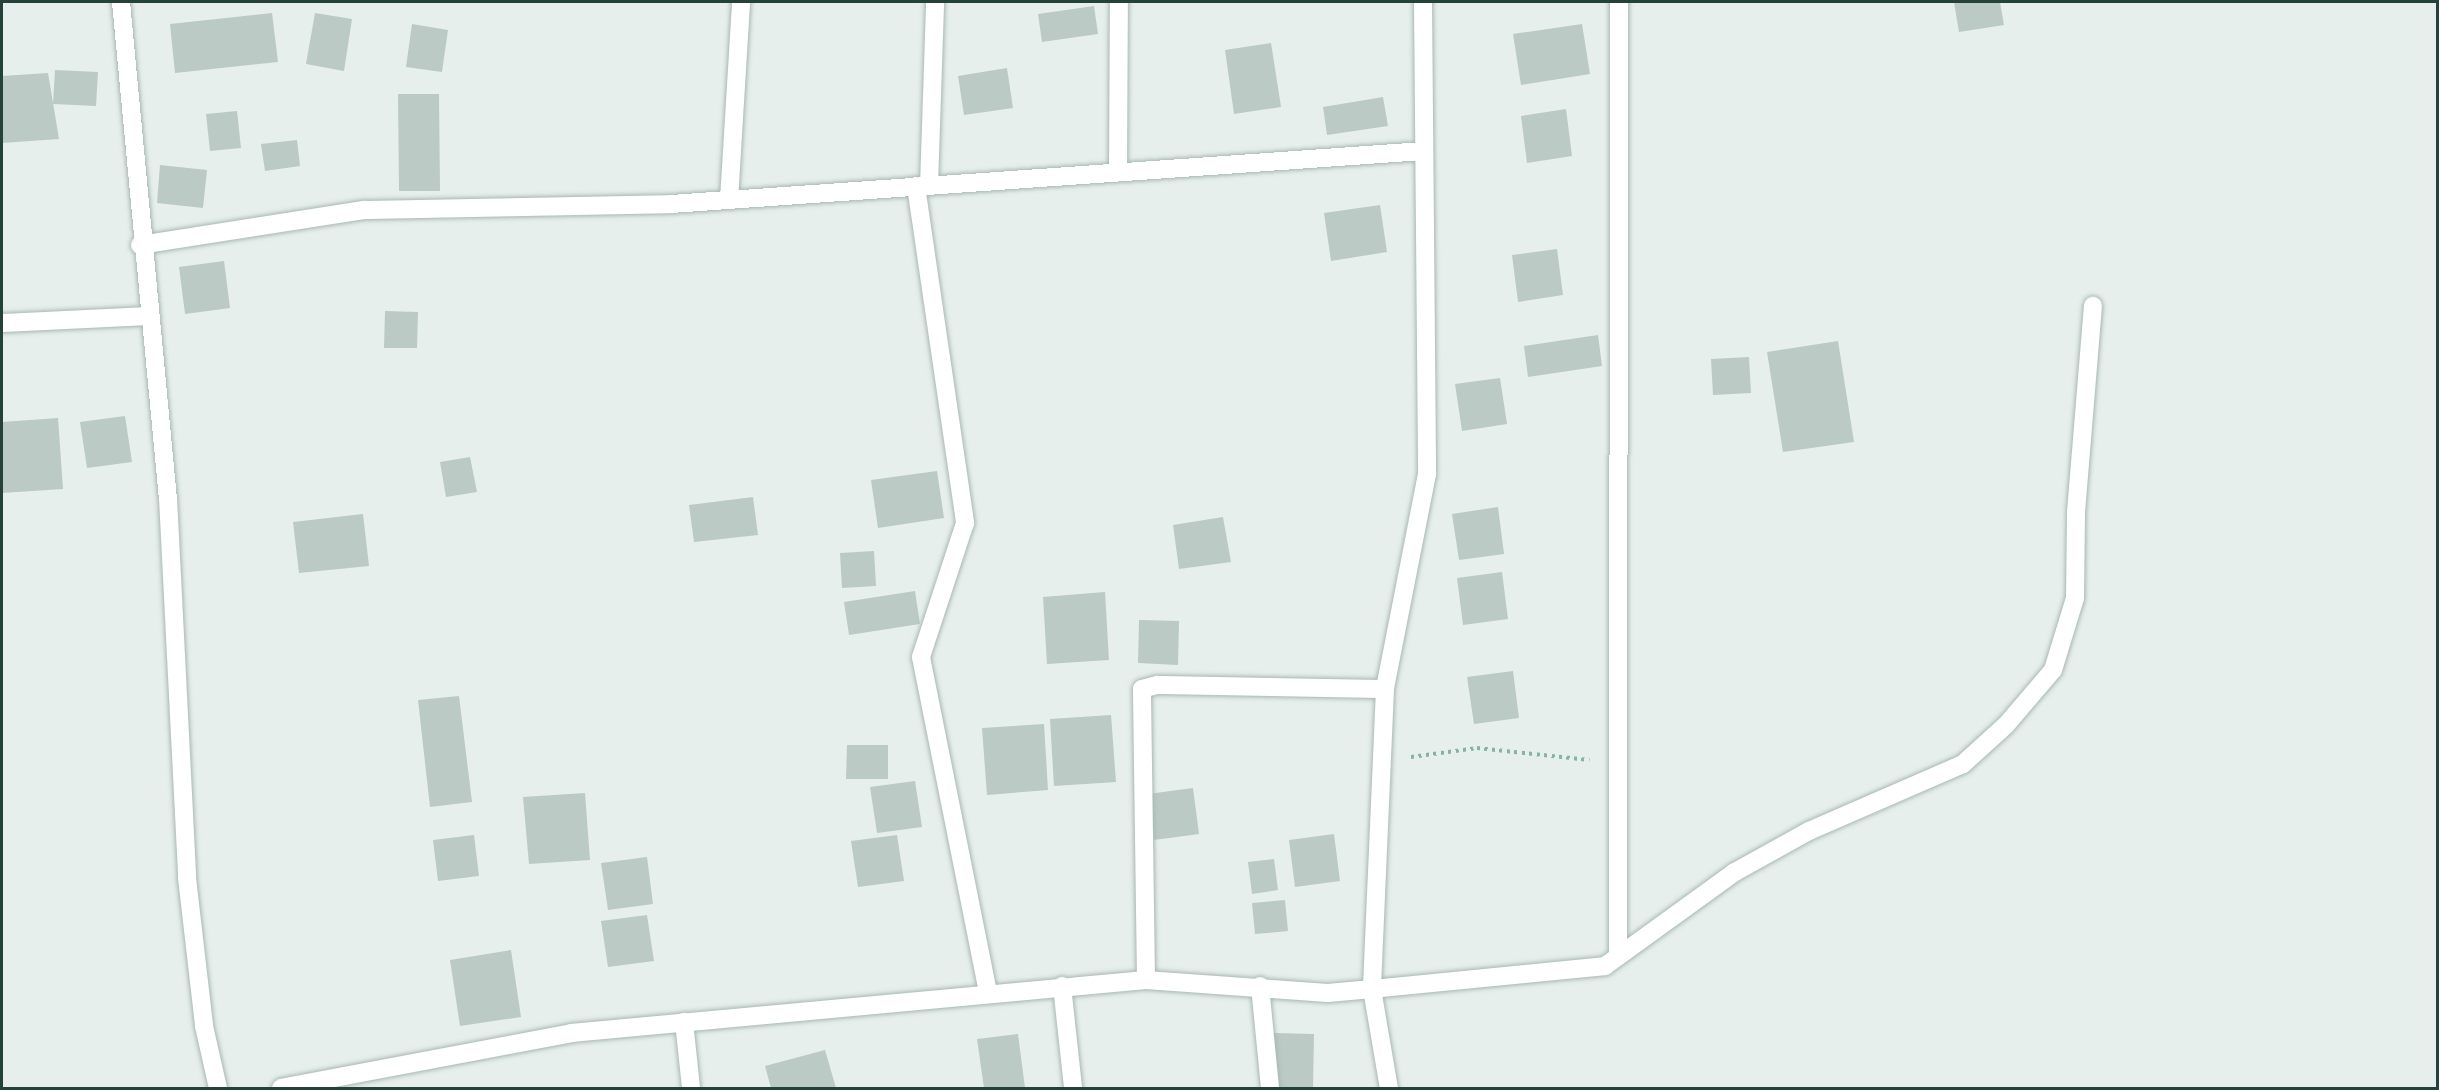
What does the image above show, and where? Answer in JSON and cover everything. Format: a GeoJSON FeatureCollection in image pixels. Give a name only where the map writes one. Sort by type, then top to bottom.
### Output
{"type":"FeatureCollection","features":[{"type":"Feature","properties":{"kind":"street"},"geometry":{"type":"LineString","coordinates":[[121,2],[140,246],[150,316],[168,498],[187,878],[204,1026],[218,1089]]}},
{"type":"Feature","properties":{"kind":"street"},"geometry":{"type":"LineString","coordinates":[[729,200],[741,2]]}},
{"type":"Feature","properties":{"kind":"street"},"geometry":{"type":"LineString","coordinates":[[935,2],[923,186],[965,523],[921,657],[988,992]]}},
{"type":"Feature","properties":{"kind":"street"},"geometry":{"type":"LineString","coordinates":[[1118,172],[1119,2]]}},
{"type":"Feature","properties":{"kind":"street"},"geometry":{"type":"LineString","coordinates":[[1389,1089],[1372,989],[1385,689],[1427,474],[1423,2]]}},
{"type":"Feature","properties":{"kind":"street"},"geometry":{"type":"LineString","coordinates":[[1618,956],[1619,2]]}},
{"type":"Feature","properties":{"kind":"street"},"geometry":{"type":"LineString","coordinates":[[140,246],[364,210],[729,200],[1424,151]]}},
{"type":"Feature","properties":{"kind":"street"},"geometry":{"type":"LineString","coordinates":[[280,1089],[571,1033],[913,1004],[988,992],[1146,980],[1260,986],[1328,993],[1605,966],[1754,862],[1809,831],[1963,764],[2053,670],[2075,598],[2076,512],[2093,306]]}},
{"type":"Feature","properties":{"kind":"street"},"geometry":{"type":"LineString","coordinates":[[2,323],[150,316]]}},
{"type":"Feature","properties":{"kind":"street"},"geometry":{"type":"LineString","coordinates":[[1146,980],[1142,689],[1157,684],[1385,689]]}},
{"type":"Feature","properties":{"kind":"street"},"geometry":{"type":"LineString","coordinates":[[1062,986],[1073,1089]]}},
{"type":"Feature","properties":{"kind":"street"},"geometry":{"type":"LineString","coordinates":[[1260,986],[1270,1089]]}},
{"type":"Feature","properties":{"kind":"street"},"geometry":{"type":"LineString","coordinates":[[684,1022],[691,1089]]}},
{"type":"Feature","properties":{"kind":"path"},"geometry":{"type":"LineString","coordinates":[[1382,761],[1477,748],[1619,764]]}},
{"type":"Feature","properties":{"kind":"building"},"geometry":{"type":"Polygon","coordinates":[[[1954,2],[2000,2],[2004,25],[1959,32],[1954,2]]]}},
{"type":"Feature","properties":{"kind":"building"},"geometry":{"type":"Polygon","coordinates":[[[1094,6],[1098,34],[1042,42],[1038,14],[1094,6]]]}},
{"type":"Feature","properties":{"kind":"building"},"geometry":{"type":"Polygon","coordinates":[[[272,13],[278,62],[175,73],[170,24],[272,13]]]}},
{"type":"Feature","properties":{"kind":"building"},"geometry":{"type":"Polygon","coordinates":[[[315,13],[352,19],[344,71],[306,64],[315,13]]]}},
{"type":"Feature","properties":{"kind":"building"},"geometry":{"type":"Polygon","coordinates":[[[412,24],[448,30],[442,72],[406,67],[412,24]]]}},
{"type":"Feature","properties":{"kind":"building"},"geometry":{"type":"Polygon","coordinates":[[[1582,24],[1590,74],[1521,85],[1513,34],[1582,24]]]}},
{"type":"Feature","properties":{"kind":"building"},"geometry":{"type":"Polygon","coordinates":[[[1271,43],[1281,107],[1234,114],[1225,50],[1271,43]]]}},
{"type":"Feature","properties":{"kind":"building"},"geometry":{"type":"Polygon","coordinates":[[[1007,68],[1013,108],[964,115],[958,76],[1007,68]]]}},
{"type":"Feature","properties":{"kind":"building"},"geometry":{"type":"Polygon","coordinates":[[[55,70],[98,72],[96,106],[53,104],[55,70]]]}},
{"type":"Feature","properties":{"kind":"building"},"geometry":{"type":"Polygon","coordinates":[[[48,73],[59,139],[2,143],[2,76],[48,73]]]}},
{"type":"Feature","properties":{"kind":"building"},"geometry":{"type":"Polygon","coordinates":[[[398,94],[439,94],[440,191],[399,191],[398,94]]]}},
{"type":"Feature","properties":{"kind":"building"},"geometry":{"type":"Polygon","coordinates":[[[1383,97],[1388,126],[1327,135],[1323,107],[1383,97]]]}},
{"type":"Feature","properties":{"kind":"building"},"geometry":{"type":"Polygon","coordinates":[[[1566,109],[1572,156],[1527,163],[1521,116],[1566,109]]]}},
{"type":"Feature","properties":{"kind":"building"},"geometry":{"type":"Polygon","coordinates":[[[237,111],[241,148],[210,151],[206,114],[237,111]]]}},
{"type":"Feature","properties":{"kind":"building"},"geometry":{"type":"Polygon","coordinates":[[[297,140],[300,166],[265,171],[261,144],[297,140]]]}},
{"type":"Feature","properties":{"kind":"building"},"geometry":{"type":"Polygon","coordinates":[[[160,165],[207,170],[203,208],[157,203],[160,165]]]}},
{"type":"Feature","properties":{"kind":"building"},"geometry":{"type":"Polygon","coordinates":[[[1380,205],[1387,252],[1331,261],[1324,213],[1380,205]]]}},
{"type":"Feature","properties":{"kind":"building"},"geometry":{"type":"Polygon","coordinates":[[[1557,249],[1563,295],[1518,302],[1512,255],[1557,249]]]}},
{"type":"Feature","properties":{"kind":"building"},"geometry":{"type":"Polygon","coordinates":[[[224,261],[230,308],[185,314],[179,267],[224,261]]]}},
{"type":"Feature","properties":{"kind":"building"},"geometry":{"type":"Polygon","coordinates":[[[385,311],[418,312],[417,348],[384,348],[385,311]]]}},
{"type":"Feature","properties":{"kind":"building"},"geometry":{"type":"Polygon","coordinates":[[[1598,335],[1602,366],[1528,377],[1524,346],[1598,335]]]}},
{"type":"Feature","properties":{"kind":"building"},"geometry":{"type":"Polygon","coordinates":[[[1838,341],[1854,442],[1783,452],[1767,352],[1838,341]]]}},
{"type":"Feature","properties":{"kind":"building"},"geometry":{"type":"Polygon","coordinates":[[[1749,357],[1751,393],[1713,395],[1711,359],[1749,357]]]}},
{"type":"Feature","properties":{"kind":"building"},"geometry":{"type":"Polygon","coordinates":[[[1500,378],[1507,424],[1462,431],[1455,384],[1500,378]]]}},
{"type":"Feature","properties":{"kind":"building"},"geometry":{"type":"Polygon","coordinates":[[[125,416],[132,462],[87,468],[80,422],[125,416]]]}},
{"type":"Feature","properties":{"kind":"building"},"geometry":{"type":"Polygon","coordinates":[[[58,418],[63,489],[2,493],[2,422],[58,418]]]}},
{"type":"Feature","properties":{"kind":"building"},"geometry":{"type":"Polygon","coordinates":[[[470,457],[477,492],[446,497],[440,462],[470,457]]]}},
{"type":"Feature","properties":{"kind":"building"},"geometry":{"type":"Polygon","coordinates":[[[937,471],[944,518],[878,528],[871,480],[937,471]]]}},
{"type":"Feature","properties":{"kind":"building"},"geometry":{"type":"Polygon","coordinates":[[[753,497],[758,535],[694,542],[689,505],[753,497]]]}},
{"type":"Feature","properties":{"kind":"building"},"geometry":{"type":"Polygon","coordinates":[[[1498,507],[1504,554],[1459,560],[1452,514],[1498,507]]]}},
{"type":"Feature","properties":{"kind":"building"},"geometry":{"type":"Polygon","coordinates":[[[363,514],[369,566],[299,573],[293,522],[363,514]]]}},
{"type":"Feature","properties":{"kind":"building"},"geometry":{"type":"Polygon","coordinates":[[[1223,517],[1231,562],[1179,569],[1173,525],[1223,517]]]}},
{"type":"Feature","properties":{"kind":"building"},"geometry":{"type":"Polygon","coordinates":[[[874,551],[876,586],[842,588],[840,553],[874,551]]]}},
{"type":"Feature","properties":{"kind":"building"},"geometry":{"type":"Polygon","coordinates":[[[1502,572],[1508,619],[1463,625],[1457,578],[1502,572]]]}},
{"type":"Feature","properties":{"kind":"building"},"geometry":{"type":"Polygon","coordinates":[[[915,591],[920,624],[849,635],[844,602],[915,591]]]}},
{"type":"Feature","properties":{"kind":"building"},"geometry":{"type":"Polygon","coordinates":[[[1105,592],[1109,660],[1047,664],[1043,597],[1105,592]]]}},
{"type":"Feature","properties":{"kind":"building"},"geometry":{"type":"Polygon","coordinates":[[[1139,620],[1179,621],[1178,665],[1138,663],[1139,620]]]}},
{"type":"Feature","properties":{"kind":"building"},"geometry":{"type":"Polygon","coordinates":[[[1513,671],[1519,718],[1474,724],[1467,677],[1513,671]]]}},
{"type":"Feature","properties":{"kind":"building"},"geometry":{"type":"Polygon","coordinates":[[[459,696],[472,802],[430,807],[418,700],[459,696]]]}},
{"type":"Feature","properties":{"kind":"building"},"geometry":{"type":"Polygon","coordinates":[[[1111,715],[1116,782],[1054,786],[1050,719],[1111,715]]]}},
{"type":"Feature","properties":{"kind":"building"},"geometry":{"type":"Polygon","coordinates":[[[1044,724],[1048,790],[987,795],[982,728],[1044,724]]]}},
{"type":"Feature","properties":{"kind":"building"},"geometry":{"type":"Polygon","coordinates":[[[847,745],[888,745],[888,779],[846,779],[847,745]]]}},
{"type":"Feature","properties":{"kind":"building"},"geometry":{"type":"Polygon","coordinates":[[[915,781],[922,827],[877,833],[870,787],[915,781]]]}},
{"type":"Feature","properties":{"kind":"building"},"geometry":{"type":"Polygon","coordinates":[[[1193,788],[1199,834],[1154,840],[1148,794],[1193,788]]]}},
{"type":"Feature","properties":{"kind":"building"},"geometry":{"type":"Polygon","coordinates":[[[585,793],[590,860],[529,864],[523,797],[585,793]]]}},
{"type":"Feature","properties":{"kind":"building"},"geometry":{"type":"Polygon","coordinates":[[[1334,834],[1340,881],[1295,887],[1289,840],[1334,834]]]}},
{"type":"Feature","properties":{"kind":"building"},"geometry":{"type":"Polygon","coordinates":[[[474,835],[479,876],[438,881],[433,840],[474,835]]]}},
{"type":"Feature","properties":{"kind":"building"},"geometry":{"type":"Polygon","coordinates":[[[897,835],[904,881],[858,887],[851,841],[897,835]]]}},
{"type":"Feature","properties":{"kind":"building"},"geometry":{"type":"Polygon","coordinates":[[[647,857],[653,904],[608,910],[601,863],[647,857]]]}},
{"type":"Feature","properties":{"kind":"building"},"geometry":{"type":"Polygon","coordinates":[[[1274,859],[1278,890],[1252,894],[1248,862],[1274,859]]]}},
{"type":"Feature","properties":{"kind":"building"},"geometry":{"type":"Polygon","coordinates":[[[1285,900],[1288,931],[1255,934],[1252,903],[1285,900]]]}},
{"type":"Feature","properties":{"kind":"building"},"geometry":{"type":"Polygon","coordinates":[[[647,915],[654,961],[608,967],[601,921],[647,915]]]}},
{"type":"Feature","properties":{"kind":"building"},"geometry":{"type":"Polygon","coordinates":[[[511,950],[521,1017],[460,1026],[450,960],[511,950]]]}},
{"type":"Feature","properties":{"kind":"building"},"geometry":{"type":"Polygon","coordinates":[[[1274,1033],[1314,1034],[1313,1088],[1272,1088],[1274,1033]]]}},
{"type":"Feature","properties":{"kind":"building"},"geometry":{"type":"Polygon","coordinates":[[[1018,1034],[1025,1088],[984,1088],[977,1039],[1018,1034]]]}},
{"type":"Feature","properties":{"kind":"building"},"geometry":{"type":"Polygon","coordinates":[[[825,1050],[836,1088],[771,1088],[765,1066],[825,1050]]]}}]}
